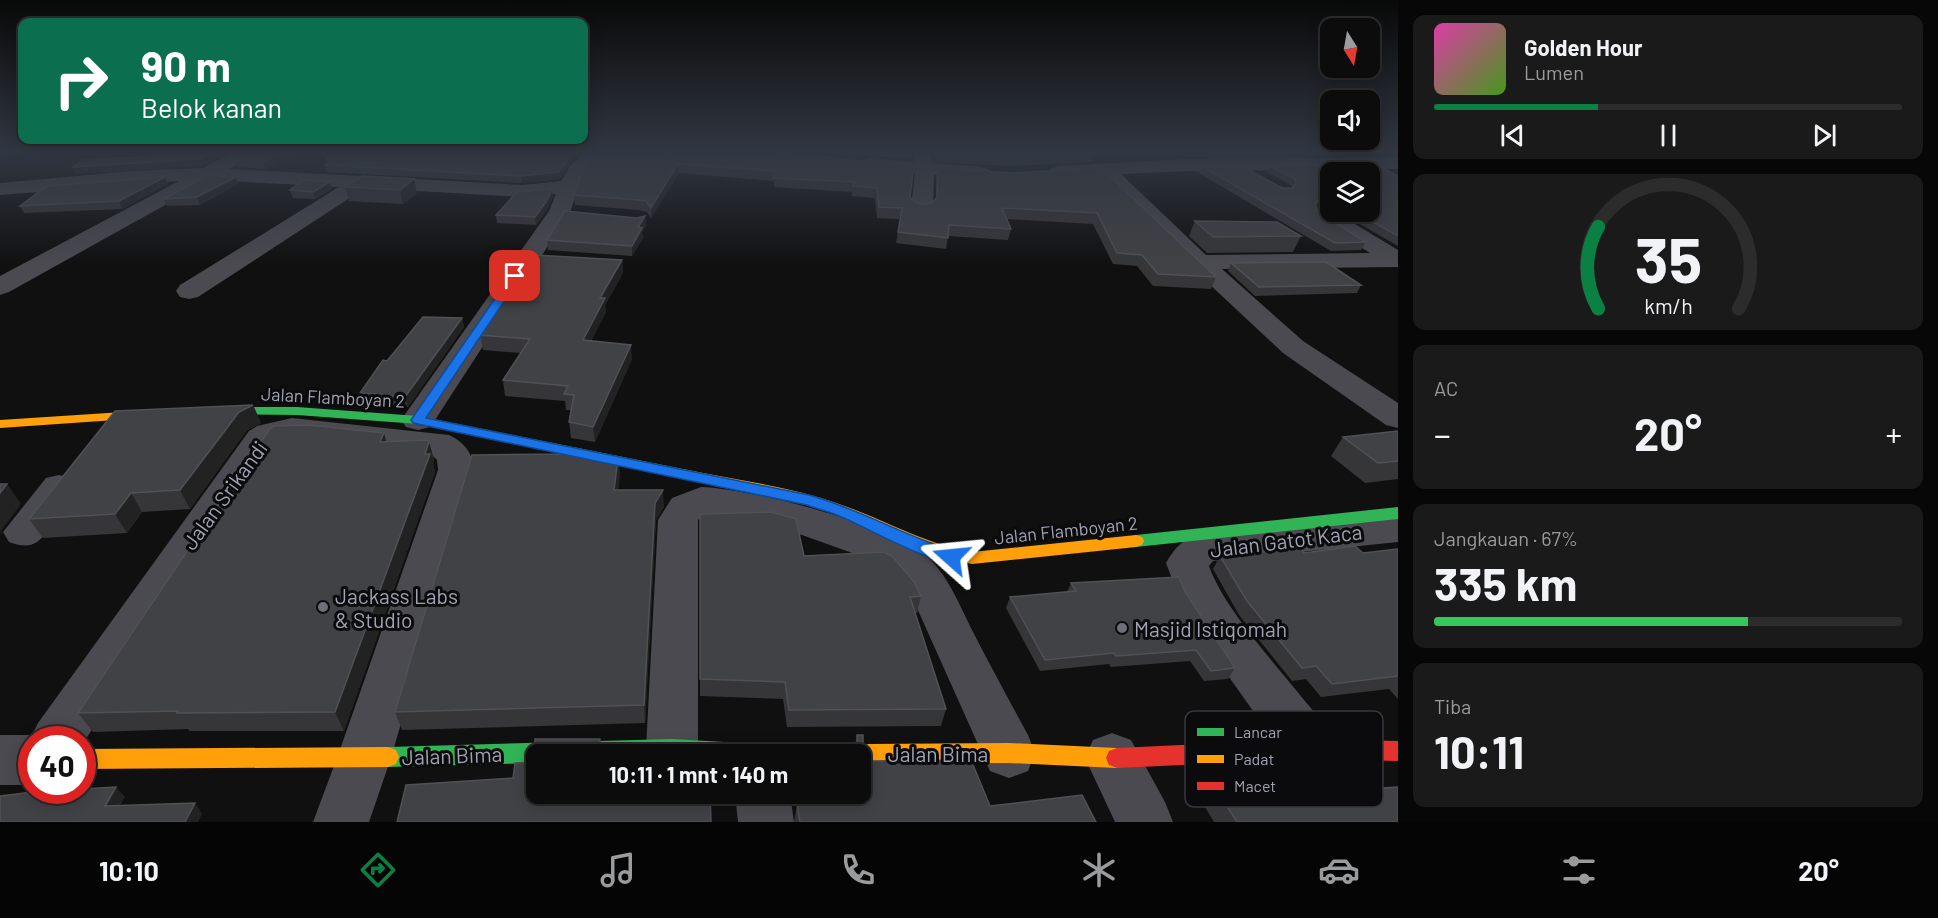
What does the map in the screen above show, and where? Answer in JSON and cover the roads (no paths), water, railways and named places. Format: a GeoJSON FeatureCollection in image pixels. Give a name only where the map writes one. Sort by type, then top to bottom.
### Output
{"type":"FeatureCollection","features":[{"type":"Feature","properties":{"kind":"street"},"geometry":{"type":"LineString","coordinates":[[0,287],[177,189]]}},
{"type":"Feature","properties":{"kind":"street"},"geometry":{"type":"LineString","coordinates":[[189,291],[350,189]]}},
{"type":"Feature","properties":{"kind":"street"},"geometry":{"type":"LineString","coordinates":[[496,189],[548,189]]}},
{"type":"Feature","properties":{"kind":"street"},"geometry":{"type":"LineString","coordinates":[[418,420],[570,213],[566,200],[567,189]]}},
{"type":"Feature","properties":{"kind":"street"},"geometry":{"type":"LineString","coordinates":[[922,189],[922,207]]}},
{"type":"Feature","properties":{"kind":"street"},"geometry":{"type":"LineString","coordinates":[[1125,189],[1293,347],[1398,418]]}},
{"type":"Feature","properties":{"kind":"street"},"geometry":{"type":"LineString","coordinates":[[1336,222],[1397,260]]}},
{"type":"Feature","properties":{"kind":"street"},"geometry":{"type":"LineString","coordinates":[[1200,262],[1397,260]]}},
{"type":"Feature","properties":{"kind":"street","name":"Jalan Flamboyan 2"},"geometry":{"type":"LineString","coordinates":[[202,412],[297,411],[418,420],[809,500],[843,511],[929,551],[951,557],[983,556],[1398,513]]}},
{"type":"Feature","properties":{"kind":"street"},"geometry":{"type":"LineString","coordinates":[[0,424],[169,414]]}},
{"type":"Feature","properties":{"kind":"street"},"geometry":{"type":"LineString","coordinates":[[23,532],[114,417]]}},
{"type":"Feature","properties":{"kind":"street","name":"Jalan Srikandi"},"geometry":{"type":"LineString","coordinates":[[65,726],[256,444],[269,434],[292,428],[436,443],[452,452],[456,459],[456,470],[364,758]]}},
{"type":"Feature","properties":{"kind":"street"},"geometry":{"type":"LineString","coordinates":[[672,744],[678,520],[680,511],[689,505],[700,501],[716,500],[764,510],[879,546],[898,555],[909,564],[929,589],[1009,753]]}},
{"type":"Feature","properties":{"kind":"street","name":"Jalan Gatot Kaca"},"geometry":{"type":"LineString","coordinates":[[1282,711],[1196,590],[1187,563],[1201,548],[1398,528]]}},
{"type":"Feature","properties":{"kind":"street","name":"Jalan Bima"},"geometry":{"type":"LineString","coordinates":[[1383,751],[1398,751]]}},
{"type":"Feature","properties":{"kind":"street","name":"Jalan Bima"},"geometry":{"type":"LineString","coordinates":[[96,759],[364,758],[526,753]]}},
{"type":"Feature","properties":{"kind":"street","name":"Jalan Bima"},"geometry":{"type":"LineString","coordinates":[[871,754],[1009,753],[1112,758],[1185,755]]}},
{"type":"Feature","properties":{"kind":"street"},"geometry":{"type":"LineString","coordinates":[[341,822],[364,758]]}},
{"type":"Feature","properties":{"kind":"street"},"geometry":{"type":"LineString","coordinates":[[1112,758],[1145,822]]}},
{"type":"Feature","properties":{"kind":"street"},"geometry":{"type":"LineString","coordinates":[[0,760],[18,760]]}},
{"type":"Feature","properties":{"kind":"street"},"geometry":{"type":"LineString","coordinates":[[764,804],[766,822]]}},
{"type":"Feature","properties":{"kind":"place","name":"Jackass Labs & Studio"},"geometry":{"type":"Point","coordinates":[323,607]}},
{"type":"Feature","properties":{"kind":"place","name":"Masjid Istiqomah"},"geometry":{"type":"Point","coordinates":[1122,628]}}]}
